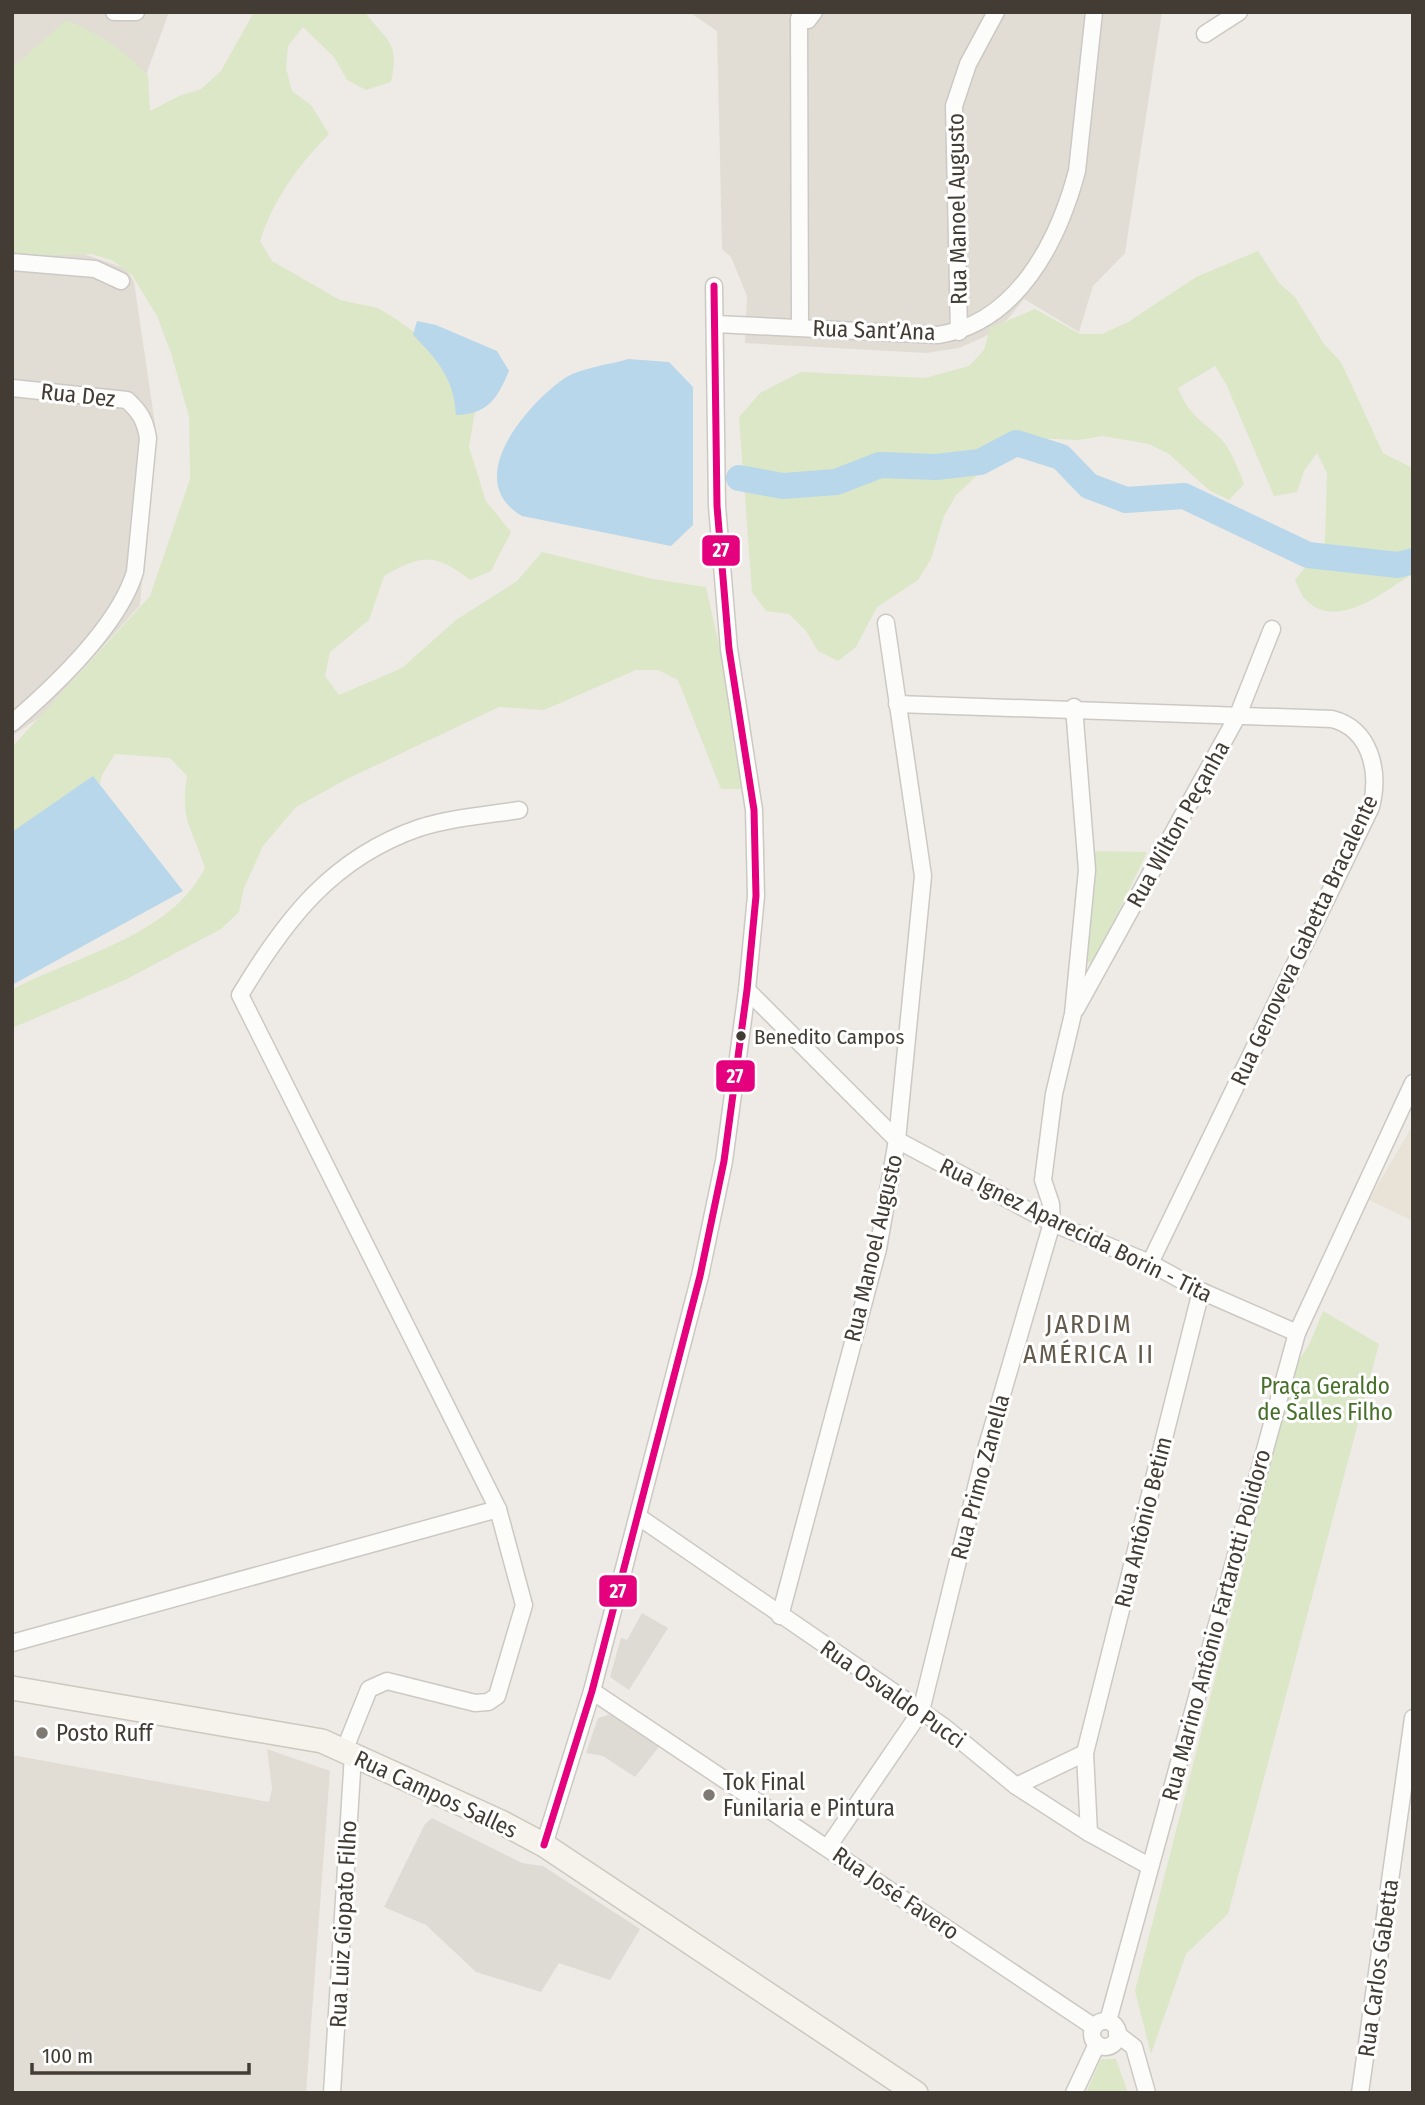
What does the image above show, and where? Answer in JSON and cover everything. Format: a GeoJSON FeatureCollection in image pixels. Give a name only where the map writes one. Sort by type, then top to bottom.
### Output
{"type":"FeatureCollection","features":[{"type":"Feature","properties":{"kind":"main road","name":"Rua Campos Salles"},"geometry":{"type":"LineString","coordinates":[[12,1688],[322,1741],[349,1753],[544,1845],[916,2093]]}},
{"type":"Feature","properties":{"kind":"street","name":"Rua Manoel Augusto"},"geometry":{"type":"LineString","coordinates":[[959,332],[954,106],[968,64],[996,12]]}},
{"type":"Feature","properties":{"kind":"street","name":"Rua Sant’Ana"},"geometry":{"type":"LineString","coordinates":[[716,324],[938,335],[959,332],[979,323],[1012,299],[1061,224],[1077,171],[1094,12]]}},
{"type":"Feature","properties":{"kind":"street"},"geometry":{"type":"LineString","coordinates":[[1205,34],[1239,12]]}},
{"type":"Feature","properties":{"kind":"street"},"geometry":{"type":"LineString","coordinates":[[800,327],[802,15]]}},
{"type":"Feature","properties":{"kind":"street"},"geometry":{"type":"LineString","coordinates":[[12,262],[95,269],[121,281]]}},
{"type":"Feature","properties":{"kind":"street"},"geometry":{"type":"LineString","coordinates":[[544,1845],[592,1691],[701,1276],[722,1174],[747,990],[756,896],[754,810],[729,649],[718,506],[714,286]]}},
{"type":"Feature","properties":{"kind":"street","name":"Rua Dez"},"geometry":{"type":"LineString","coordinates":[[12,388],[127,400],[139,411],[146,423],[148,438],[135,572],[130,589],[87,650],[51,690],[12,723]]}},
{"type":"Feature","properties":{"kind":"street","name":"Rua Manoel Augusto"},"geometry":{"type":"LineString","coordinates":[[780,1616],[877,1249],[897,1140],[923,876],[887,623]]}},
{"type":"Feature","properties":{"kind":"street","name":"Rua Wilton Peçanha"},"geometry":{"type":"LineString","coordinates":[[1073,1014],[1238,715],[1272,629]]}},
{"type":"Feature","properties":{"kind":"street","name":"Rua Genoveva Gabetta Bracalente"},"geometry":{"type":"LineString","coordinates":[[897,704],[1074,707],[1332,719],[1348,723],[1360,733],[1370,752],[1376,789],[1371,807],[1150,1263]]}},
{"type":"Feature","properties":{"kind":"street","name":"Rua Primo Zanella"},"geometry":{"type":"LineString","coordinates":[[828,1847],[921,1711],[982,1463],[1052,1223],[1051,1204],[1043,1180],[1054,1094],[1073,1014],[1087,870],[1074,707]]}},
{"type":"Feature","properties":{"kind":"street"},"geometry":{"type":"LineString","coordinates":[[12,1643],[498,1509],[240,995],[273,938],[331,877],[374,847],[421,827],[519,810]]}},
{"type":"Feature","properties":{"kind":"street","name":"Rua Ignez Aparecida Borin - Tita"},"geometry":{"type":"LineString","coordinates":[[747,990],[897,1140],[1052,1223],[1150,1263],[1201,1291],[1297,1333]]}},
{"type":"Feature","properties":{"kind":"street","name":"Rua Marino Antônio Fartarotti Polidoro"},"geometry":{"type":"LineString","coordinates":[[1107,2027],[1297,1333],[1413,1083]]}},
{"type":"Feature","properties":{"kind":"street","name":"Rua Antônio Betim"},"geometry":{"type":"LineString","coordinates":[[1090,1833],[1085,1753],[1201,1291]]}},
{"type":"Feature","properties":{"kind":"street","name":"Rua Luiz Giopato Filho"},"geometry":{"type":"LineString","coordinates":[[332,2093],[349,1753],[369,1689],[375,1684],[387,1681],[475,1703],[488,1702],[497,1696],[524,1605],[498,1509]]}},
{"type":"Feature","properties":{"kind":"street","name":"Rua Osvaldo Pucci"},"geometry":{"type":"LineString","coordinates":[[639,1517],[921,1711],[1016,1786],[1090,1833],[1149,1866]]}},
{"type":"Feature","properties":{"kind":"street","name":"Rua José Favero"},"geometry":{"type":"LineString","coordinates":[[592,1691],[1107,2027],[1134,2048],[1147,2093]]}},
{"type":"Feature","properties":{"kind":"street","name":"Rua Carlos Gabetta"},"geometry":{"type":"LineString","coordinates":[[1360,2093],[1413,1718]]}},
{"type":"Feature","properties":{"kind":"street"},"geometry":{"type":"LineString","coordinates":[[1016,1786],[1085,1753]]}},
{"type":"Feature","properties":{"kind":"street"},"geometry":{"type":"LineString","coordinates":[[1107,2027],[1110,2045],[1097,2044],[1093,2039],[1107,2027]]}},
{"type":"Feature","properties":{"kind":"street"},"geometry":{"type":"LineString","coordinates":[[1074,2093],[1097,2044]]}},
{"type":"Feature","properties":{"kind":"shaded area"},"geometry":{"type":"Polygon","coordinates":[[[12,12],[169,12],[81,253],[127,269],[134,282],[155,424],[140,605],[40,717],[12,736],[12,12]]]}},
{"type":"Feature","properties":{"kind":"shaded area"},"geometry":{"type":"Polygon","coordinates":[[[689,12],[1162,12],[1125,253],[1093,286],[1079,332],[1024,299],[1007,320],[986,336],[959,348],[926,353],[745,343],[747,296],[731,257],[722,249],[717,31],[689,12]]]}},
{"type":"Feature","properties":{"kind":"shaded area"},"geometry":{"type":"Polygon","coordinates":[[[1413,1125],[1413,1221],[1369,1200],[1413,1125]]]}},
{"type":"Feature","properties":{"kind":"shaded area"},"geometry":{"type":"Polygon","coordinates":[[[642,1613],[668,1628],[629,1690],[610,1677],[621,1638],[627,1640],[642,1613]]]}},
{"type":"Feature","properties":{"kind":"shaded area"},"geometry":{"type":"Polygon","coordinates":[[[618,1712],[662,1743],[635,1777],[603,1756],[586,1753],[598,1718],[618,1712]]]}},
{"type":"Feature","properties":{"kind":"shaded area"},"geometry":{"type":"Polygon","coordinates":[[[267,1749],[330,1771],[306,2093],[12,2093],[12,1755],[269,1802],[272,1789],[267,1749]]]}},
{"type":"Feature","properties":{"kind":"shaded area"},"geometry":{"type":"Polygon","coordinates":[[[432,1818],[522,1863],[543,1866],[640,1929],[610,1980],[559,1963],[541,1992],[476,1972],[426,1925],[384,1907],[425,1824],[432,1818]]]}},
{"type":"Feature","properties":{"kind":"green space"},"geometry":{"type":"Polygon","coordinates":[[[254,12],[365,12],[390,43],[394,58],[391,82],[366,90],[347,80],[334,57],[303,27],[288,46],[286,68],[292,91],[311,105],[329,134],[288,183],[272,211],[260,241],[272,261],[340,300],[378,308],[449,358],[477,399],[469,447],[486,501],[511,532],[491,571],[470,580],[447,565],[428,560],[419,560],[384,576],[369,620],[330,652],[325,676],[339,695],[402,668],[456,620],[517,581],[542,552],[653,579],[706,587],[736,721],[734,746],[743,767],[743,789],[721,789],[678,680],[658,670],[636,670],[544,710],[499,707],[347,779],[296,807],[263,846],[244,888],[239,912],[221,929],[125,980],[12,1028],[12,990],[145,928],[189,892],[205,868],[186,815],[187,776],[170,758],[115,754],[102,775],[94,806],[12,888],[12,747],[150,596],[190,479],[189,417],[171,353],[157,316],[132,275],[113,261],[92,254],[12,257],[12,68],[66,20],[110,43],[148,75],[150,111],[179,96],[201,89],[221,71],[254,12]]]}},
{"type":"Feature","properties":{"kind":"green space"},"geometry":{"type":"Polygon","coordinates":[[[1258,251],[1279,283],[1295,297],[1324,344],[1341,362],[1383,453],[1413,468],[1413,574],[1375,598],[1347,610],[1332,612],[1319,609],[1306,600],[1295,580],[1325,542],[1327,473],[1317,453],[1304,471],[1297,492],[1274,496],[1227,386],[1215,366],[1178,388],[1192,412],[1221,439],[1234,460],[1244,484],[1229,500],[1209,490],[1169,454],[1149,444],[1102,436],[1079,440],[1031,438],[1005,450],[956,495],[944,516],[931,559],[918,580],[877,607],[856,647],[838,661],[818,651],[806,631],[789,614],[766,611],[752,592],[739,417],[760,393],[801,372],[925,378],[969,366],[984,350],[990,328],[1035,309],[1080,334],[1102,334],[1128,322],[1196,277],[1258,251]]]}},
{"type":"Feature","properties":{"kind":"green space"},"geometry":{"type":"Polygon","coordinates":[[[1095,851],[1147,852],[1096,959],[1086,964],[1095,851]]]}},
{"type":"Feature","properties":{"kind":"green space","name":"Praça Geraldo de Salles Filho"},"geometry":{"type":"Polygon","coordinates":[[[1323,1311],[1379,1344],[1228,1914],[1186,1954],[1151,2054],[1135,1991],[1295,1366],[1309,1345],[1323,1311]]]}},
{"type":"Feature","properties":{"kind":"green space"},"geometry":{"type":"Polygon","coordinates":[[[1101,2059],[1116,2059],[1128,2093],[1086,2093],[1101,2059]]]}},
{"type":"Feature","properties":{"kind":"water"},"geometry":{"type":"Polygon","coordinates":[[[417,321],[436,325],[497,351],[509,371],[500,390],[484,408],[456,415],[448,380],[430,353],[413,335],[417,321]]]}},
{"type":"Feature","properties":{"kind":"water"},"geometry":{"type":"Polygon","coordinates":[[[628,359],[669,362],[693,387],[693,525],[671,546],[522,516],[505,501],[498,484],[498,465],[505,445],[531,408],[547,392],[576,372],[628,359]]]}},
{"type":"Feature","properties":{"kind":"water"},"geometry":{"type":"Polygon","coordinates":[[[93,776],[183,891],[12,985],[12,832],[93,776]]]}},
{"type":"Feature","properties":{"kind":"waterway"},"geometry":{"type":"LineString","coordinates":[[739,478],[783,486],[836,482],[880,465],[936,467],[980,462],[1016,443],[1061,457],[1089,486],[1126,500],[1184,496],[1308,555],[1398,565],[1413,561]]}},
{"type":"Feature","properties":{"kind":"transit line","name":"27"},"geometry":{"type":"LineString","coordinates":[[544,1845],[592,1691],[700,1276],[724,1161],[747,990],[756,896],[754,810],[729,649],[717,506],[714,286]]}},
{"type":"Feature","properties":{"kind":"place","name":"Benedito Campos"},"geometry":{"type":"Point","coordinates":[741,1036]}},
{"type":"Feature","properties":{"kind":"place","name":"Posto Ruff"},"geometry":{"type":"Point","coordinates":[42,1733]}},
{"type":"Feature","properties":{"kind":"place","name":"Tok Final Funilaria e Pintura"},"geometry":{"type":"Point","coordinates":[709,1795]}},
{"type":"Feature","properties":{"kind":"district","name":"JARDIM AMÉRICA II"},"geometry":{"type":"Point","coordinates":[1089,1339]}}]}
